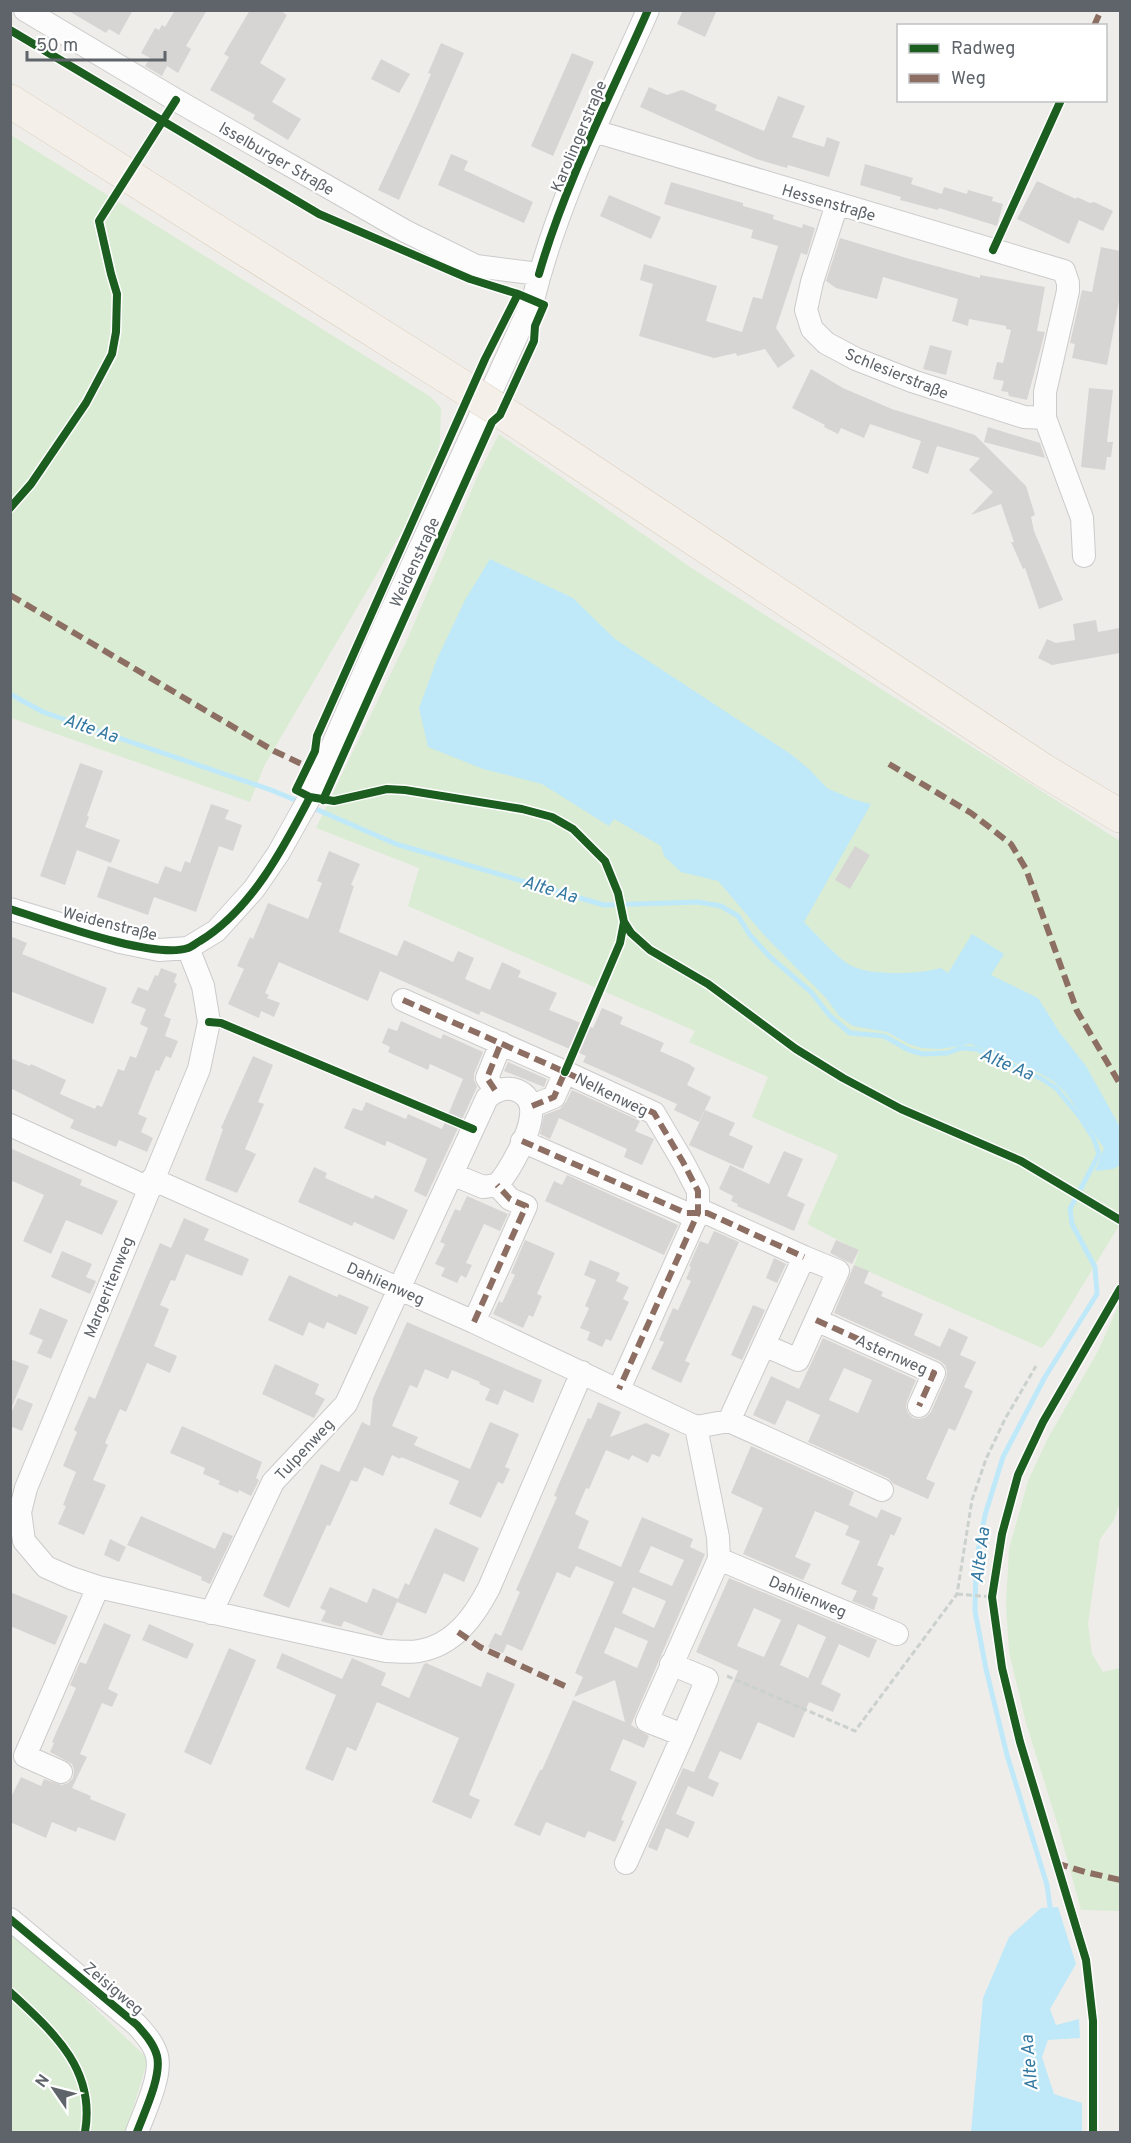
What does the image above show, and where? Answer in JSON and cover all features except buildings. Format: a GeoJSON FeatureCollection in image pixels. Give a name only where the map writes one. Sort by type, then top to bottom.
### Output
{"type":"FeatureCollection","features":[{"type":"Feature","properties":{"kind":"main road"},"geometry":{"type":"LineString","coordinates":[[10,101],[513,419],[1043,770],[1120,816]]}},
{"type":"Feature","properties":{"kind":"street","name":"Isselburger Straße"},"geometry":{"type":"LineString","coordinates":[[26,10],[176,100],[405,231],[482,267],[540,274]]}},
{"type":"Feature","properties":{"kind":"street","name":"Karolingerstraße"},"geometry":{"type":"LineString","coordinates":[[540,274],[560,213],[648,10]]}},
{"type":"Feature","properties":{"kind":"street","name":"Hessenstraße"},"geometry":{"type":"LineString","coordinates":[[594,131],[1064,271],[1068,291],[1045,392],[1045,418]]}},
{"type":"Feature","properties":{"kind":"street","name":"Schlesierstraße"},"geometry":{"type":"LineString","coordinates":[[837,204],[812,282],[806,310],[812,329],[826,343],[856,359],[912,381],[1024,417],[1045,418]]}},
{"type":"Feature","properties":{"kind":"street","name":"Weidenstraße"},"geometry":{"type":"LineString","coordinates":[[10,909],[120,942],[159,950],[188,948],[216,931],[255,889],[310,796],[533,300],[540,274]]}},
{"type":"Feature","properties":{"kind":"street"},"geometry":{"type":"LineString","coordinates":[[1045,418],[1082,518],[1084,556]]}},
{"type":"Feature","properties":{"kind":"street","name":"Margeritenweg"},"geometry":{"type":"LineString","coordinates":[[188,948],[203,986],[209,1022],[199,1069],[26,1488],[17,1547],[46,1567],[98,1587],[386,1651],[418,1651],[445,1642],[458,1632],[477,1609],[489,1588],[582,1372]]}},
{"type":"Feature","properties":{"kind":"street","name":"Nelkenweg"},"geometry":{"type":"LineString","coordinates":[[404,1000],[654,1113],[698,1191],[698,1213]]}},
{"type":"Feature","properties":{"kind":"street"},"geometry":{"type":"LineString","coordinates":[[495,1090],[487,1078],[501,1043]]}},
{"type":"Feature","properties":{"kind":"street"},"geometry":{"type":"LineString","coordinates":[[532,1106],[554,1098],[565,1072]]}},
{"type":"Feature","properties":{"kind":"street"},"geometry":{"type":"LineString","coordinates":[[399,1288],[487,1098],[495,1090],[507,1087],[524,1094],[532,1106],[531,1118],[507,1175],[496,1185],[483,1187],[452,1174]]}},
{"type":"Feature","properties":{"kind":"street","name":"Dahlienweg"},"geometry":{"type":"LineString","coordinates":[[10,1125],[399,1288],[696,1427]]}},
{"type":"Feature","properties":{"kind":"street"},"geometry":{"type":"LineString","coordinates":[[522,1141],[686,1213],[710,1214],[838,1271],[798,1360],[764,1345]]}},
{"type":"Feature","properties":{"kind":"street"},"geometry":{"type":"LineString","coordinates":[[474,1322],[526,1206],[510,1199],[496,1185]]}},
{"type":"Feature","properties":{"kind":"street"},"geometry":{"type":"LineString","coordinates":[[618,1389],[698,1213]]}},
{"type":"Feature","properties":{"kind":"street"},"geometry":{"type":"LineString","coordinates":[[729,1421],[804,1257]]}},
{"type":"Feature","properties":{"kind":"street","name":"Tulpenweg"},"geometry":{"type":"LineString","coordinates":[[211,1613],[273,1482],[346,1404],[399,1288]]}},
{"type":"Feature","properties":{"kind":"street","name":"Asternweg"},"geometry":{"type":"LineString","coordinates":[[816,1320],[934,1372],[920,1406]]}},
{"type":"Feature","properties":{"kind":"street"},"geometry":{"type":"LineString","coordinates":[[683,1735],[647,1721],[719,1558],[718,1537],[696,1427],[729,1421],[882,1490]]}},
{"type":"Feature","properties":{"kind":"street","name":"Dahlienweg"},"geometry":{"type":"LineString","coordinates":[[719,1558],[897,1634]]}},
{"type":"Feature","properties":{"kind":"street"},"geometry":{"type":"LineString","coordinates":[[61,1772],[25,1756],[98,1587]]}},
{"type":"Feature","properties":{"kind":"street"},"geometry":{"type":"LineString","coordinates":[[626,1863],[707,1679],[671,1664]]}},
{"type":"Feature","properties":{"kind":"street","name":"Zeisigweg"},"geometry":{"type":"LineString","coordinates":[[10,1919],[129,2018],[148,2039],[157,2057],[156,2078],[137,2133]]}},
{"type":"Feature","properties":{"kind":"path"},"geometry":{"type":"LineString","coordinates":[[707,1679],[728,1676],[855,1731],[957,1594],[972,1500],[986,1459],[1005,1419],[1035,1366]]}},
{"type":"Feature","properties":{"kind":"path"},"geometry":{"type":"LineString","coordinates":[[957,1594],[992,1597]]}},
{"type":"Feature","properties":{"kind":"green space"},"geometry":{"type":"Polygon","coordinates":[[[11,135],[431,397],[441,408],[440,442],[433,472],[408,521],[264,766],[250,802],[11,718],[11,135]]]}},
{"type":"Feature","properties":{"kind":"green space"},"geometry":{"type":"Polygon","coordinates":[[[499,434],[696,571],[1120,841],[1120,1224],[1053,1334],[1042,1348],[854,1265],[859,1251],[807,1224],[838,1155],[752,1117],[768,1077],[689,1042],[695,1031],[408,906],[419,868],[316,828],[407,640],[479,473],[499,434]]]}},
{"type":"Feature","properties":{"kind":"green space"},"geometry":{"type":"Polygon","coordinates":[[[1120,1302],[1120,1502],[1114,1520],[1100,1539],[1088,1624],[1092,1654],[1103,1672],[1120,1668],[1120,1911],[1081,1910],[1026,1723],[1009,1652],[1006,1604],[1009,1549],[1028,1481],[1048,1438],[1098,1351],[1120,1302]]]}},
{"type":"Feature","properties":{"kind":"green space"},"geometry":{"type":"Polygon","coordinates":[[[10,1933],[58,1973],[148,2059],[126,2132],[11,2132],[10,1933]]]}},
{"type":"Feature","properties":{"kind":"water"},"geometry":{"type":"Polygon","coordinates":[[[490,559],[573,598],[615,639],[792,755],[827,788],[871,804],[804,922],[847,963],[861,969],[883,973],[921,972],[941,968],[948,973],[972,934],[1004,954],[991,975],[1038,998],[1060,1033],[1086,1066],[1120,1127],[1120,1165],[1113,1169],[1095,1171],[1104,1148],[1065,1092],[1053,1081],[971,1044],[940,1049],[922,1048],[887,1032],[853,1026],[839,1016],[826,998],[764,935],[718,881],[681,872],[664,856],[661,846],[614,819],[609,826],[542,784],[483,769],[428,747],[419,708],[437,659],[465,600],[490,559]]]}},
{"type":"Feature","properties":{"kind":"water"},"geometry":{"type":"Polygon","coordinates":[[[1058,1907],[1076,1964],[1050,2009],[1056,2025],[1079,2019],[1080,2038],[1048,2040],[1042,2057],[1054,2094],[1082,2103],[1082,2132],[971,2132],[983,1998],[1009,1937],[1041,1908],[1058,1907]]]}},
{"type":"Feature","properties":{"kind":"waterway","name":"Alte Aa"},"geometry":{"type":"LineString","coordinates":[[10,694],[43,712],[300,802]]}},
{"type":"Feature","properties":{"kind":"waterway","name":"Alte Aa"},"geometry":{"type":"LineString","coordinates":[[311,807],[396,844],[604,905],[698,902],[721,906],[738,916],[750,935],[769,956],[811,992],[830,1016],[850,1033],[884,1036],[909,1050],[923,1054],[947,1053],[961,1048],[976,1049],[1042,1079],[1056,1088],[1080,1117],[1094,1139],[1099,1154],[1070,1209],[1072,1224],[1095,1267],[1097,1294],[1045,1377],[1003,1457],[985,1515],[976,1562],[975,1611],[986,1669],[1007,1755],[1047,1885],[1051,1914]]}},
{"type":"Feature","properties":{"kind":"marked path"},"geometry":{"type":"LineString","coordinates":[[1095,24],[1101,10]]}},
{"type":"Feature","properties":{"kind":"marked path"},"geometry":{"type":"LineString","coordinates":[[10,595],[274,751],[308,767]]}},
{"type":"Feature","properties":{"kind":"marked path"},"geometry":{"type":"LineString","coordinates":[[889,764],[971,813],[1011,844],[1026,869],[1077,1011],[1120,1084]]}},
{"type":"Feature","properties":{"kind":"marked path"},"geometry":{"type":"LineString","coordinates":[[403,1000],[654,1113],[683,1162],[698,1191],[698,1213],[619,1389]]}},
{"type":"Feature","properties":{"kind":"marked path"},"geometry":{"type":"LineString","coordinates":[[495,1090],[487,1078],[501,1043]]}},
{"type":"Feature","properties":{"kind":"marked path"},"geometry":{"type":"LineString","coordinates":[[532,1106],[554,1097],[567,1067]]}},
{"type":"Feature","properties":{"kind":"marked path"},"geometry":{"type":"LineString","coordinates":[[522,1141],[686,1213],[707,1213],[804,1257]]}},
{"type":"Feature","properties":{"kind":"marked path"},"geometry":{"type":"LineString","coordinates":[[474,1322],[526,1206],[510,1199],[497,1185]]}},
{"type":"Feature","properties":{"kind":"marked path"},"geometry":{"type":"LineString","coordinates":[[816,1320],[934,1373],[919,1406]]}},
{"type":"Feature","properties":{"kind":"marked path"},"geometry":{"type":"LineString","coordinates":[[458,1632],[480,1647],[565,1686]]}},
{"type":"Feature","properties":{"kind":"marked path"},"geometry":{"type":"LineString","coordinates":[[1056,1863],[1120,1880]]}},
{"type":"Feature","properties":{"kind":"cycle path"},"geometry":{"type":"LineString","coordinates":[[539,274],[575,173],[648,10]]}},
{"type":"Feature","properties":{"kind":"cycle path"},"geometry":{"type":"LineString","coordinates":[[10,30],[319,214],[470,279],[544,305],[535,326],[534,341],[500,415],[492,422],[323,800]]}},
{"type":"Feature","properties":{"kind":"cycle path"},"geometry":{"type":"LineString","coordinates":[[10,508],[31,484],[86,403],[112,354],[116,332],[117,294],[99,221],[176,100]]}},
{"type":"Feature","properties":{"kind":"cycle path"},"geometry":{"type":"LineString","coordinates":[[993,250],[1060,102]]}},
{"type":"Feature","properties":{"kind":"cycle path"},"geometry":{"type":"LineString","coordinates":[[518,294],[485,359],[317,736],[315,751],[296,790],[310,797],[334,801],[387,789],[405,790],[522,809],[552,817],[573,829],[605,861],[618,893],[624,922],[631,933],[650,950],[708,984],[796,1049],[843,1078],[901,1109],[1021,1161],[1120,1220]]}},
{"type":"Feature","properties":{"kind":"cycle path"},"geometry":{"type":"LineString","coordinates":[[10,909],[100,938],[127,944],[151,949],[172,950],[190,947],[218,928],[250,896],[277,857],[310,797]]}},
{"type":"Feature","properties":{"kind":"cycle path"},"geometry":{"type":"LineString","coordinates":[[565,1072],[620,943],[624,922]]}},
{"type":"Feature","properties":{"kind":"cycle path"},"geometry":{"type":"LineString","coordinates":[[209,1022],[221,1023],[473,1129]]}},
{"type":"Feature","properties":{"kind":"cycle path"},"geometry":{"type":"LineString","coordinates":[[1093,2132],[1093,2021],[1086,1960],[1020,1742],[1002,1668],[992,1597],[1002,1534],[1018,1475],[1043,1422],[1120,1289]]}},
{"type":"Feature","properties":{"kind":"cycle path"},"geometry":{"type":"LineString","coordinates":[[10,1919],[137,2025],[151,2043],[157,2056],[157,2074],[137,2132]]}},
{"type":"Feature","properties":{"kind":"cycle path"},"geometry":{"type":"LineString","coordinates":[[10,1992],[56,2037],[68,2053],[84,2089],[87,2110],[85,2132]]}}]}
